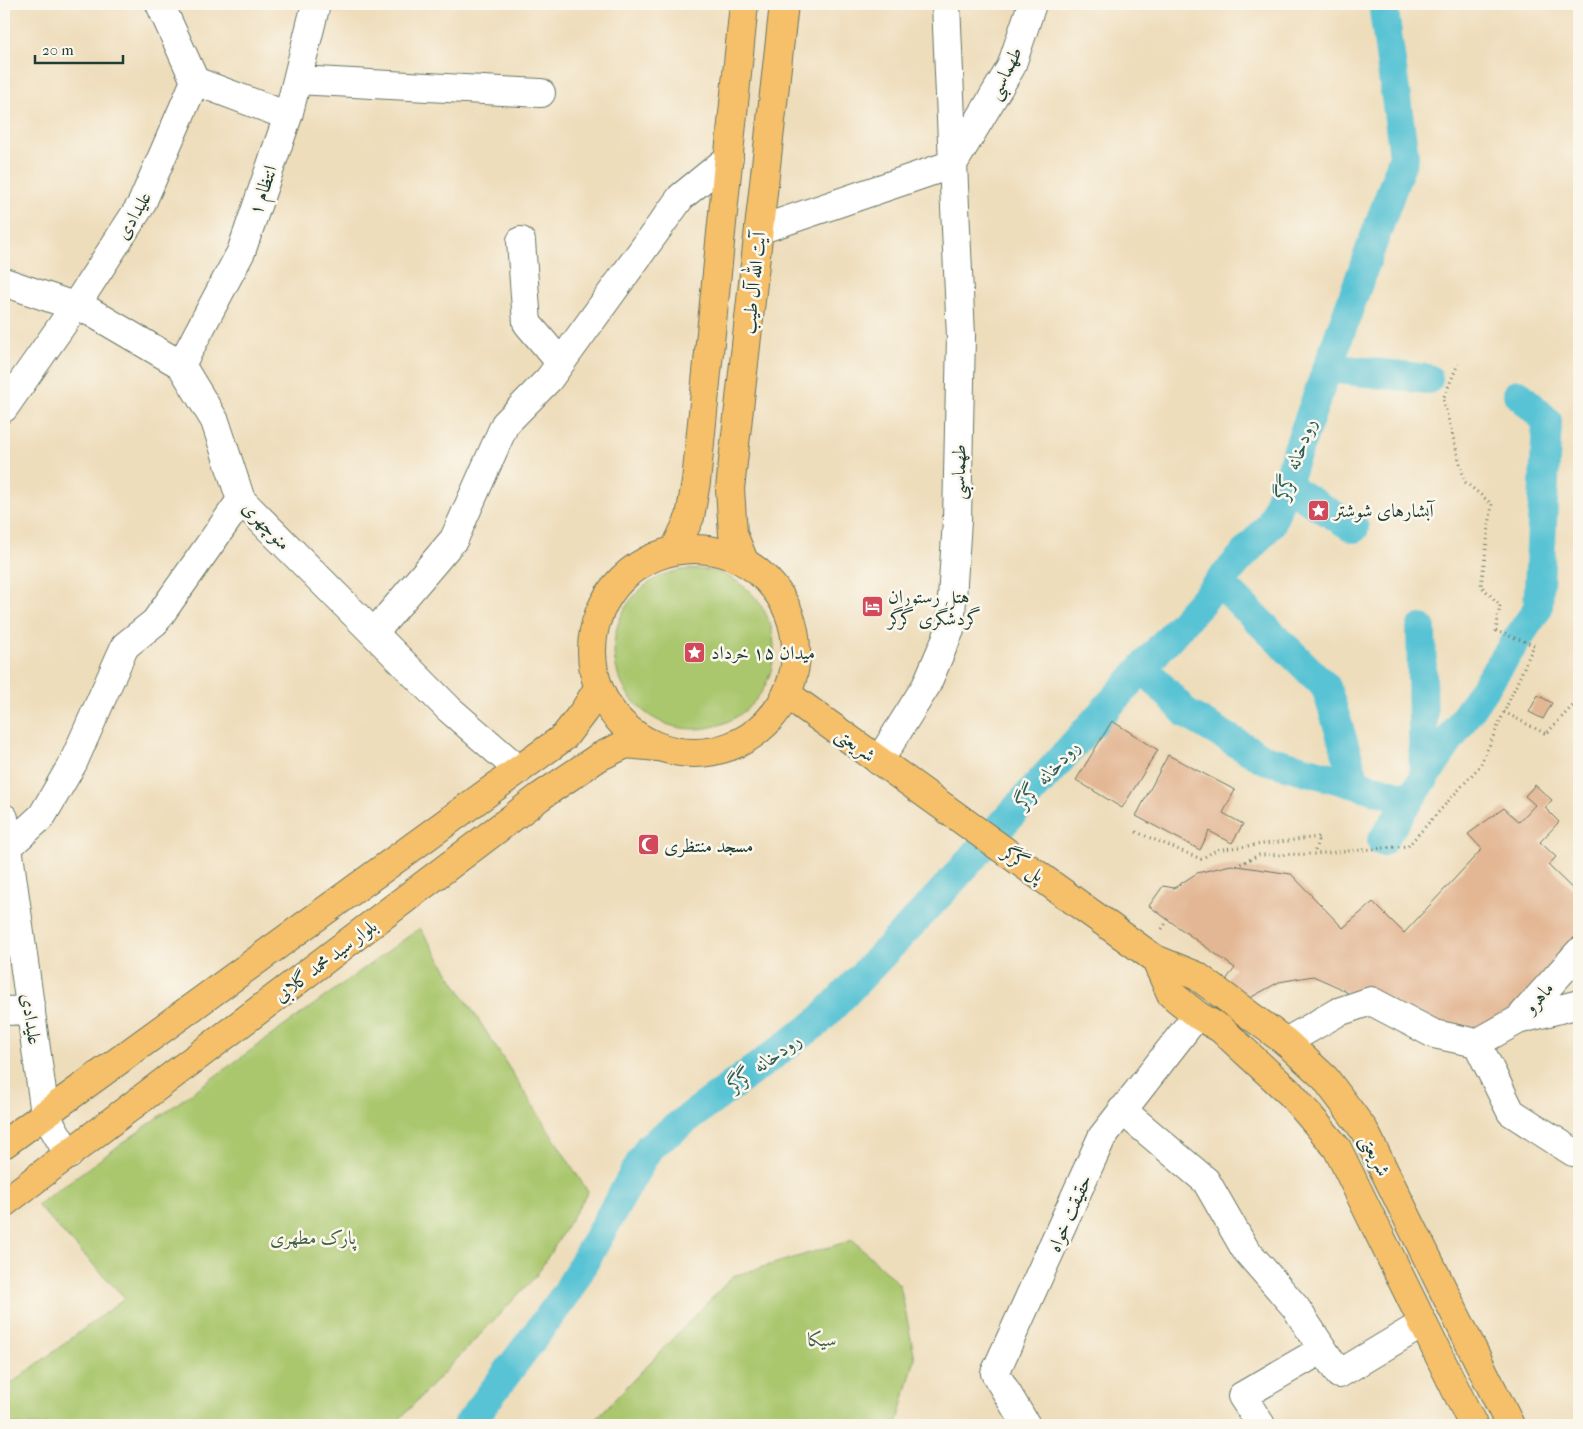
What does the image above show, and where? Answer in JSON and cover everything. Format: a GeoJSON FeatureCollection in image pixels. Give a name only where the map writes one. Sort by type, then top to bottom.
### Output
{"type":"FeatureCollection","features":[{"type":"Feature","properties":{"kind":"main road","name":"آیت الله آل طیب"},"geometry":{"type":"LineString","coordinates":[[675,549],[690,517],[696,482],[744,4]]}},
{"type":"Feature","properties":{"kind":"main road","name":"آیت الله آل طیب"},"geometry":{"type":"LineString","coordinates":[[744,561],[733,534],[730,489],[784,4]]}},
{"type":"Feature","properties":{"kind":"main road"},"geometry":{"type":"LineString","coordinates":[[675,549],[711,549],[744,561],[769,580],[786,606],[796,634],[797,665],[788,695],[771,720],[747,740],[740,743],[718,751],[688,754],[658,747],[633,733],[619,720],[612,713],[598,688],[591,660],[592,632],[602,605],[620,579],[646,560],[675,549]]}},
{"type":"Feature","properties":{"kind":"main road","name":"بلوار سید محمد گلابی"},"geometry":{"type":"LineString","coordinates":[[4,1144],[564,737],[584,711],[598,688]]}},
{"type":"Feature","properties":{"kind":"main road","name":"شریعتی"},"geometry":{"type":"LineString","coordinates":[[788,695],[925,792]]}},
{"type":"Feature","properties":{"kind":"main road","name":"بلوار سید محمد گلابی"},"geometry":{"type":"LineString","coordinates":[[4,1203],[541,796],[599,757],[626,744],[658,747]]}},
{"type":"Feature","properties":{"kind":"main road","name":"پل گرگر"},"geometry":{"type":"LineString","coordinates":[[925,792],[1123,935]]}},
{"type":"Feature","properties":{"kind":"main road","name":"شریعتی"},"geometry":{"type":"LineString","coordinates":[[1123,935],[1155,959],[1197,976],[1286,1042],[1325,1078],[1364,1130],[1510,1425]]}},
{"type":"Feature","properties":{"kind":"main road","name":"شریعتی"},"geometry":{"type":"LineString","coordinates":[[1155,959],[1172,994],[1197,1015],[1221,1029],[1291,1094],[1337,1148],[1473,1425]]}},
{"type":"Feature","properties":{"kind":"street"},"geometry":{"type":"LineString","coordinates":[[160,4],[195,82],[288,116]]}},
{"type":"Feature","properties":{"kind":"street","name":"انتظام ۱"},"geometry":{"type":"LineString","coordinates":[[181,365],[241,252],[288,116],[316,4]]}},
{"type":"Feature","properties":{"kind":"street","name":"طهماسبی"},"geometry":{"type":"LineString","coordinates":[[879,761],[926,686],[950,630],[957,520],[961,336],[946,4]]}},
{"type":"Feature","properties":{"kind":"street","name":"طهماسبی"},"geometry":{"type":"LineString","coordinates":[[953,164],[1011,67],[1032,4]]}},
{"type":"Feature","properties":{"kind":"street"},"geometry":{"type":"LineString","coordinates":[[297,80],[541,93]]}},
{"type":"Feature","properties":{"kind":"street","name":"علیدادی"},"geometry":{"type":"LineString","coordinates":[[4,408],[74,308],[141,205],[195,82]]}},
{"type":"Feature","properties":{"kind":"street"},"geometry":{"type":"LineString","coordinates":[[374,634],[454,540],[505,424],[548,379],[681,197],[729,158]]}},
{"type":"Feature","properties":{"kind":"street"},"geometry":{"type":"LineString","coordinates":[[759,230],[953,164]]}},
{"type":"Feature","properties":{"kind":"street"},"geometry":{"type":"LineString","coordinates":[[521,241],[528,324],[560,362]]}},
{"type":"Feature","properties":{"kind":"street","name":"منوچهری"},"geometry":{"type":"LineString","coordinates":[[4,282],[74,308],[91,312],[181,365],[215,421],[241,500],[449,709],[519,770]]}},
{"type":"Feature","properties":{"kind":"street"},"geometry":{"type":"LineString","coordinates":[[8,846],[42,816],[47,808],[73,763],[125,646],[155,622],[241,500]]}},
{"type":"Feature","properties":{"kind":"street","name":"علیدادی"},"geometry":{"type":"LineString","coordinates":[[4,818],[45,1114],[69,1155]]}},
{"type":"Feature","properties":{"kind":"street","name":"ماهرو"},"geometry":{"type":"LineString","coordinates":[[1518,1020],[1579,952]]}},
{"type":"Feature","properties":{"kind":"street"},"geometry":{"type":"LineString","coordinates":[[1286,1042],[1338,1012],[1371,1001],[1434,1034],[1477,1043],[1518,1020],[1579,1004]]}},
{"type":"Feature","properties":{"kind":"street"},"geometry":{"type":"LineString","coordinates":[[4,1011],[31,1010]]}},
{"type":"Feature","properties":{"kind":"street","name":"حقیقت خواه"},"geometry":{"type":"LineString","coordinates":[[1026,1425],[995,1373],[1102,1137],[1197,1015]]}},
{"type":"Feature","properties":{"kind":"street"},"geometry":{"type":"LineString","coordinates":[[1477,1043],[1511,1112],[1573,1152]]}},
{"type":"Feature","properties":{"kind":"street"},"geometry":{"type":"LineString","coordinates":[[1122,1110],[1206,1181],[1245,1249],[1296,1308],[1339,1374],[1422,1324]]}},
{"type":"Feature","properties":{"kind":"street"},"geometry":{"type":"LineString","coordinates":[[1261,1425],[1242,1396],[1323,1349]]}},
{"type":"Feature","properties":{"kind":"path"},"geometry":{"type":"LineString","coordinates":[[1236,866],[1259,855],[1314,854],[1408,846],[1480,766],[1534,645],[1496,631],[1500,606],[1481,586],[1492,504],[1465,482],[1443,399],[1458,364]]}},
{"type":"Feature","properties":{"kind":"path"},"geometry":{"type":"LineString","coordinates":[[1504,712],[1546,734],[1579,699]]}},
{"type":"Feature","properties":{"kind":"path"},"geometry":{"type":"LineString","coordinates":[[1136,832],[1201,859],[1216,850],[1318,837],[1314,854]]}},
{"type":"Feature","properties":{"kind":"green space"},"geometry":{"type":"Polygon","coordinates":[[[702,569],[732,578],[751,592],[761,604],[768,618],[773,633],[773,665],[768,680],[761,694],[751,706],[739,716],[717,726],[702,729],[686,729],[671,726],[649,716],[627,694],[615,665],[614,641],[617,626],[627,604],[649,582],[678,570],[702,569]]]}},
{"type":"Feature","properties":{"kind":"green space","name":"پارک مطهری"},"geometry":{"type":"Polygon","coordinates":[[[420,928],[588,1192],[536,1276],[394,1425],[4,1425],[4,1389],[125,1298],[37,1205],[420,928]]]}},
{"type":"Feature","properties":{"kind":"green space","name":"سیکا"},"geometry":{"type":"Polygon","coordinates":[[[853,1240],[900,1285],[915,1358],[897,1425],[590,1425],[733,1276],[853,1240]]]}},
{"type":"Feature","properties":{"kind":"building"},"geometry":{"type":"Polygon","coordinates":[[[1538,695],[1552,703],[1543,719],[1529,712],[1538,695]]]}},
{"type":"Feature","properties":{"kind":"building"},"geometry":{"type":"Polygon","coordinates":[[[1112,721],[1158,750],[1122,808],[1076,780],[1112,721]]]}},
{"type":"Feature","properties":{"kind":"building"},"geometry":{"type":"Polygon","coordinates":[[[1168,755],[1235,790],[1223,813],[1243,824],[1232,843],[1209,831],[1200,850],[1136,816],[1168,755]]]}},
{"type":"Feature","properties":{"kind":"building"},"geometry":{"type":"Polygon","coordinates":[[[1535,785],[1552,800],[1545,808],[1559,822],[1540,842],[1556,857],[1548,865],[1579,895],[1579,932],[1503,1019],[1478,1033],[1431,1021],[1362,988],[1354,997],[1338,987],[1313,976],[1279,982],[1248,999],[1222,985],[1235,968],[1149,906],[1163,886],[1174,888],[1197,873],[1231,865],[1291,874],[1343,928],[1373,902],[1404,933],[1482,849],[1468,834],[1504,808],[1519,822],[1535,805],[1525,796],[1535,785]]]}},
{"type":"Feature","properties":{"kind":"waterway","name":"رودخانه گرگر"},"geometry":{"type":"LineString","coordinates":[[468,1425],[566,1294],[649,1147],[818,1022],[940,894],[1271,524],[1404,156],[1383,4]]}},
{"type":"Feature","properties":{"kind":"waterway"},"geometry":{"type":"LineString","coordinates":[[1328,368],[1428,379]]}},
{"type":"Feature","properties":{"kind":"waterway"},"geometry":{"type":"LineString","coordinates":[[1382,841],[1538,608],[1547,421],[1518,394]]}},
{"type":"Feature","properties":{"kind":"waterway"},"geometry":{"type":"LineString","coordinates":[[1285,485],[1354,528]]}},
{"type":"Feature","properties":{"kind":"waterway"},"geometry":{"type":"LineString","coordinates":[[1219,582],[1326,687],[1356,784]]}},
{"type":"Feature","properties":{"kind":"waterway"},"geometry":{"type":"LineString","coordinates":[[1421,629],[1424,778]]}},
{"type":"Feature","properties":{"kind":"waterway"},"geometry":{"type":"LineString","coordinates":[[1143,667],[1187,714],[1264,759],[1410,799]]}},
{"type":"Feature","properties":{"kind":"place","name":"آبشارهای شوشتر"},"geometry":{"type":"Point","coordinates":[1318,510]}},
{"type":"Feature","properties":{"kind":"place","name":"هتل رستوران گردشگری گرگر"},"geometry":{"type":"Point","coordinates":[872,607]}},
{"type":"Feature","properties":{"kind":"place","name":"میدان ۱۵ خرداد"},"geometry":{"type":"Point","coordinates":[695,652]}},
{"type":"Feature","properties":{"kind":"place","name":"مسجد منتظری"},"geometry":{"type":"Point","coordinates":[648,845]}}]}
